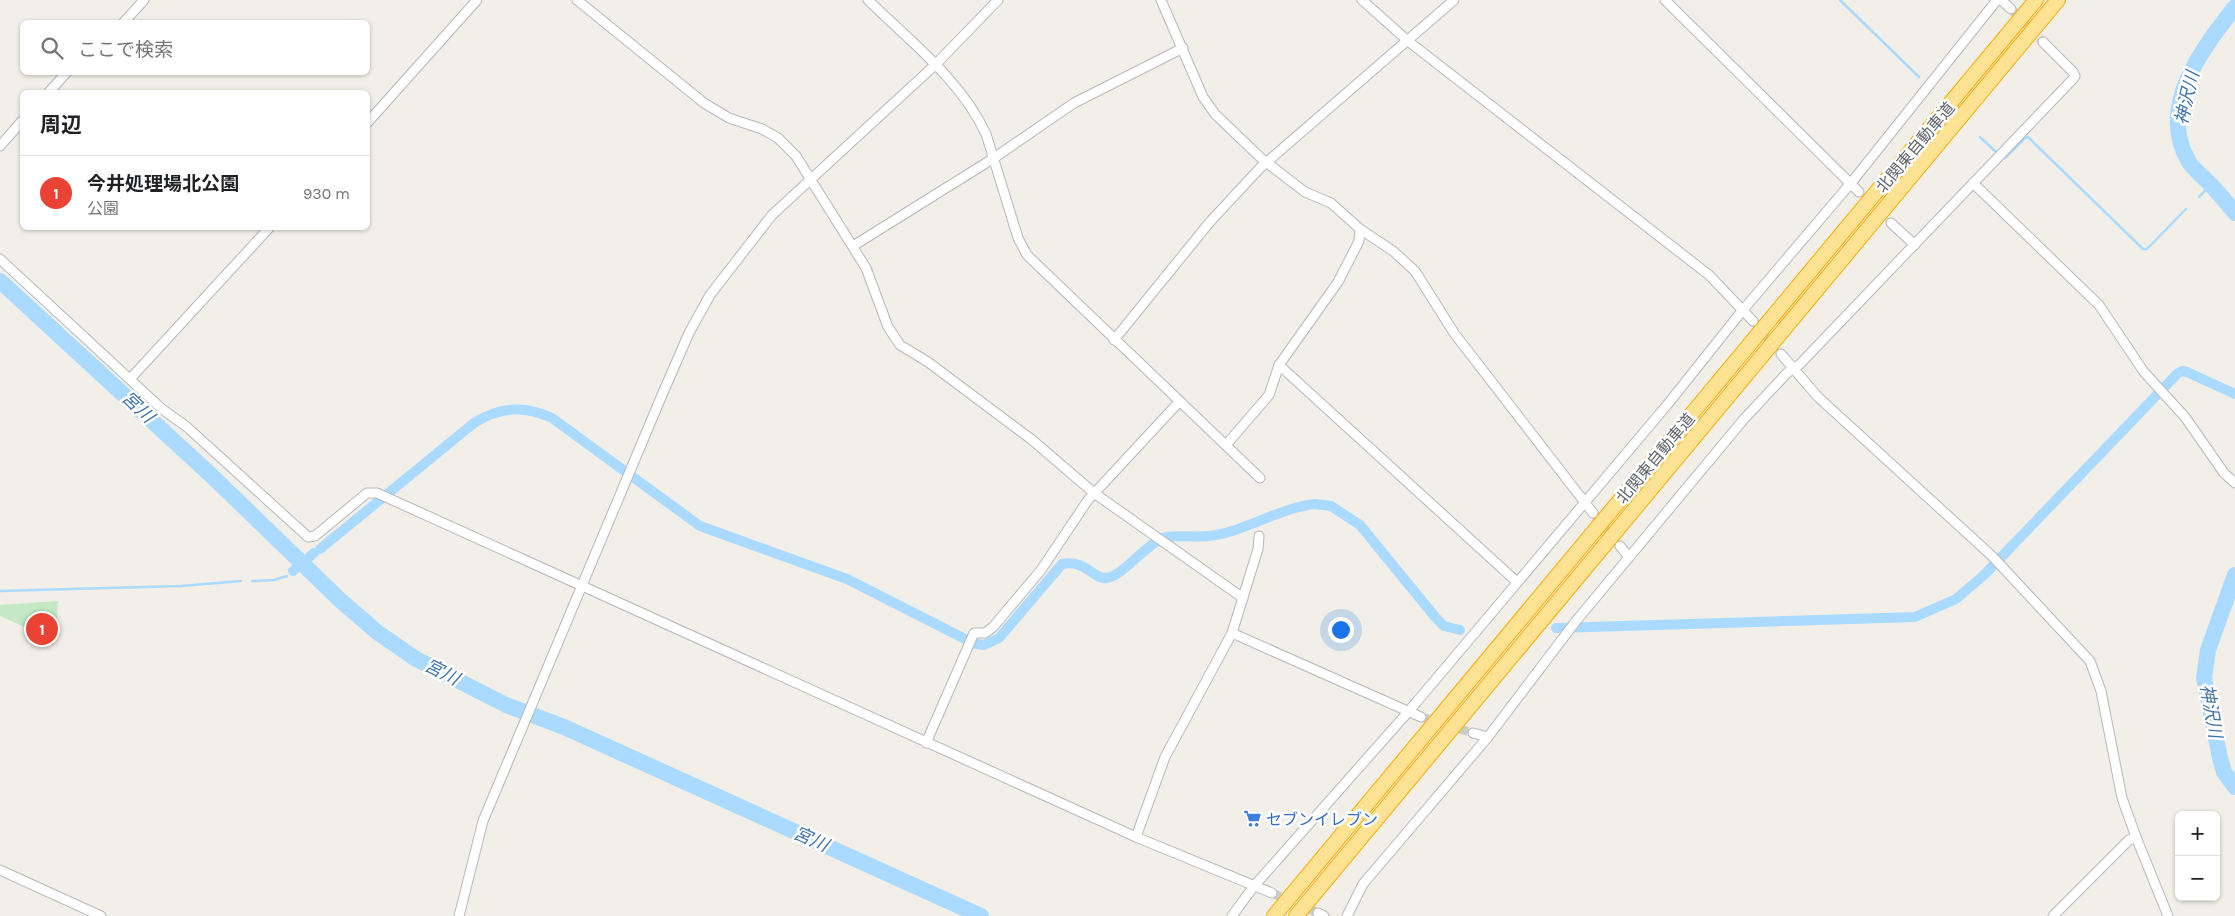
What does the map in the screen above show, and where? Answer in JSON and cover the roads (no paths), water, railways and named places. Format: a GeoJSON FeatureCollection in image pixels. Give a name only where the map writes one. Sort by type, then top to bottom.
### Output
{"type":"FeatureCollection","features":[{"type":"Feature","properties":{"kind":"highway","name":"北関東自動車道"},"geometry":{"type":"LineString","coordinates":[[1274,916],[2036,0]]}},
{"type":"Feature","properties":{"kind":"highway","name":"北関東自動車道"},"geometry":{"type":"LineString","coordinates":[[1296,916],[2058,0]]}},
{"type":"Feature","properties":{"kind":"street"},"geometry":{"type":"LineString","coordinates":[[126,20],[144,0]]}},
{"type":"Feature","properties":{"kind":"street"},"geometry":{"type":"LineString","coordinates":[[370,120],[477,0]]}},
{"type":"Feature","properties":{"kind":"street"},"geometry":{"type":"LineString","coordinates":[[577,0],[704,103],[729,118],[762,128],[778,138],[796,156],[809,180],[837,218],[866,268],[890,333],[900,345],[928,362],[1030,439],[1094,493],[1243,598]]}},
{"type":"Feature","properties":{"kind":"street"},"geometry":{"type":"LineString","coordinates":[[868,0],[935,65],[968,101],[975,112],[986,134],[1018,238],[1027,255],[1260,478]]}},
{"type":"Feature","properties":{"kind":"street"},"geometry":{"type":"LineString","coordinates":[[459,916],[480,830],[689,332],[710,295],[772,215],[935,65],[998,0]]}},
{"type":"Feature","properties":{"kind":"street"},"geometry":{"type":"LineString","coordinates":[[1162,0],[1203,97],[1209,106],[1234,134],[1305,192],[1331,203],[1360,229],[1393,251],[1415,271],[1454,333],[1593,513]]}},
{"type":"Feature","properties":{"kind":"street"},"geometry":{"type":"LineString","coordinates":[[1362,0],[1408,40],[1709,275],[1753,321]]}},
{"type":"Feature","properties":{"kind":"street"},"geometry":{"type":"LineString","coordinates":[[1114,340],[1231,198],[1268,162],[1454,0]]}},
{"type":"Feature","properties":{"kind":"street"},"geometry":{"type":"LineString","coordinates":[[1665,0],[1859,192]]}},
{"type":"Feature","properties":{"kind":"street"},"geometry":{"type":"LineString","coordinates":[[1232,916],[1254,886],[1409,712],[1667,405],[1742,311],[1851,183],[1997,0]]}},
{"type":"Feature","properties":{"kind":"street"},"geometry":{"type":"LineString","coordinates":[[2001,0],[2011,9]]}},
{"type":"Feature","properties":{"kind":"street"},"geometry":{"type":"LineString","coordinates":[[1347,916],[1363,884],[1488,737],[1576,621],[1744,419],[1787,373],[1800,364],[2074,78],[2073,72],[2043,42]]}},
{"type":"Feature","properties":{"kind":"street"},"geometry":{"type":"LineString","coordinates":[[853,246],[994,158],[1074,104],[1183,48]]}},
{"type":"Feature","properties":{"kind":"street"},"geometry":{"type":"LineString","coordinates":[[51,90],[64,75]]}},
{"type":"Feature","properties":{"kind":"street"},"geometry":{"type":"LineString","coordinates":[[0,146],[20,123]]}},
{"type":"Feature","properties":{"kind":"street"},"geometry":{"type":"LineString","coordinates":[[1973,183],[2099,305],[2140,367],[2192,426],[2224,473],[2235,483]]}},
{"type":"Feature","properties":{"kind":"street"},"geometry":{"type":"LineString","coordinates":[[1891,222],[1915,245]]}},
{"type":"Feature","properties":{"kind":"street"},"geometry":{"type":"LineString","coordinates":[[1226,445],[1269,395],[1279,365],[1338,282],[1359,240],[1360,229]]}},
{"type":"Feature","properties":{"kind":"street"},"geometry":{"type":"LineString","coordinates":[[130,379],[267,230]]}},
{"type":"Feature","properties":{"kind":"street"},"geometry":{"type":"LineString","coordinates":[[0,259],[162,409],[187,427],[308,538],[316,536],[367,492],[377,492],[926,743],[1136,837],[1272,893]]}},
{"type":"Feature","properties":{"kind":"street"},"geometry":{"type":"LineString","coordinates":[[1780,354],[1823,402],[1992,556],[2090,661],[2101,691],[2118,782],[2136,837],[2168,916]]}},
{"type":"Feature","properties":{"kind":"street"},"geometry":{"type":"LineString","coordinates":[[1279,365],[1517,582]]}},
{"type":"Feature","properties":{"kind":"street"},"geometry":{"type":"LineString","coordinates":[[926,743],[974,633],[986,632],[993,627],[1041,570],[1094,493],[1179,402]]}},
{"type":"Feature","properties":{"kind":"street"},"geometry":{"type":"LineString","coordinates":[[1136,837],[1165,757],[1232,633],[1258,550],[1258,536]]}},
{"type":"Feature","properties":{"kind":"street"},"geometry":{"type":"LineString","coordinates":[[1620,546],[1629,557]]}},
{"type":"Feature","properties":{"kind":"street"},"geometry":{"type":"LineString","coordinates":[[1232,633],[1421,717]]}},
{"type":"Feature","properties":{"kind":"street"},"geometry":{"type":"LineString","coordinates":[[1473,733],[1488,737]]}},
{"type":"Feature","properties":{"kind":"street"},"geometry":{"type":"LineString","coordinates":[[2054,916],[2129,840],[2136,837]]}},
{"type":"Feature","properties":{"kind":"street"},"geometry":{"type":"LineString","coordinates":[[0,870],[101,916]]}},
{"type":"Feature","properties":{"kind":"waterway"},"geometry":{"type":"LineString","coordinates":[[1840,0],[1919,77]]}},
{"type":"Feature","properties":{"kind":"waterway","name":"神沢川"},"geometry":{"type":"LineString","coordinates":[[2235,7],[2210,41],[2188,79],[2181,100],[2178,120],[2180,141],[2189,162],[2235,213]]}},
{"type":"Feature","properties":{"kind":"waterway"},"geometry":{"type":"LineString","coordinates":[[1980,137],[1997,153]]}},
{"type":"Feature","properties":{"kind":"waterway"},"geometry":{"type":"LineString","coordinates":[[2001,157],[2005,158],[2028,137],[2143,249],[2147,249],[2186,209]]}},
{"type":"Feature","properties":{"kind":"waterway"},"geometry":{"type":"LineString","coordinates":[[2199,197],[2211,184]]}},
{"type":"Feature","properties":{"kind":"waterway","name":"宮川"},"geometry":{"type":"LineString","coordinates":[[0,281],[213,477],[340,600],[377,632],[416,659],[506,705],[564,727],[981,916]]}},
{"type":"Feature","properties":{"kind":"waterway"},"geometry":{"type":"LineString","coordinates":[[1556,628],[1915,617],[1956,599],[1984,575],[2177,374],[2182,371],[2187,372],[2235,394]]}},
{"type":"Feature","properties":{"kind":"waterway"},"geometry":{"type":"LineString","coordinates":[[320,549],[474,423],[503,411],[522,410],[532,411],[552,418],[700,526],[847,579],[975,644],[984,645],[999,638],[1062,564],[1077,564],[1097,576],[1107,578],[1114,576],[1163,538],[1222,534],[1288,510],[1315,504],[1331,506],[1360,525],[1436,618],[1444,626],[1460,630]]}},
{"type":"Feature","properties":{"kind":"waterway","name":"宮川"},"geometry":{"type":"LineString","coordinates":[[293,571],[314,553]]}},
{"type":"Feature","properties":{"kind":"waterway","name":"神沢川"},"geometry":{"type":"LineString","coordinates":[[2235,575],[2208,650],[2204,678],[2220,758],[2224,772],[2235,787]]}},
{"type":"Feature","properties":{"kind":"waterway"},"geometry":{"type":"LineString","coordinates":[[252,581],[274,580],[287,576]]}},
{"type":"Feature","properties":{"kind":"waterway"},"geometry":{"type":"LineString","coordinates":[[0,591],[181,586],[241,581]]}},
{"type":"Feature","properties":{"kind":"tunnel"},"geometry":{"type":"LineString","coordinates":[[2011,9],[2043,42]]}},
{"type":"Feature","properties":{"kind":"tunnel"},"geometry":{"type":"LineString","coordinates":[[1753,321],[1781,354]]}},
{"type":"Feature","properties":{"kind":"tunnel"},"geometry":{"type":"LineString","coordinates":[[1593,513],[1620,546]]}},
{"type":"Feature","properties":{"kind":"tunnel"},"geometry":{"type":"LineString","coordinates":[[1421,717],[1473,733]]}},
{"type":"Feature","properties":{"kind":"tunnel"},"geometry":{"type":"LineString","coordinates":[[1272,893],[1318,913]]}},
{"type":"Feature","properties":{"kind":"place","name":"今井処理場北公園"},"geometry":{"type":"Point","coordinates":[42,629]}},
{"type":"Feature","properties":{"kind":"place","name":"セブンイレブン"},"geometry":{"type":"Point","coordinates":[1252,819]}}]}
